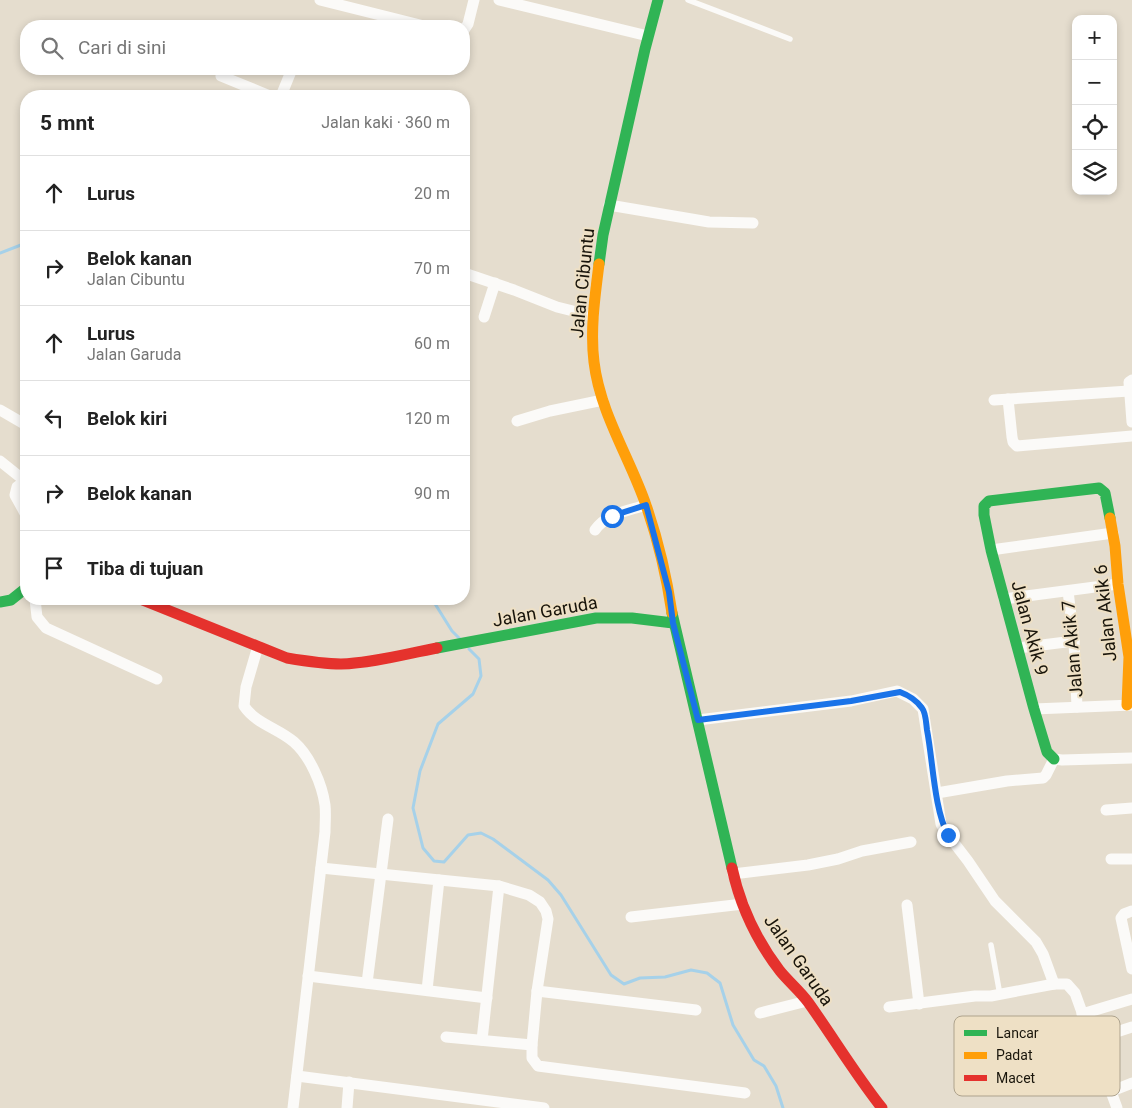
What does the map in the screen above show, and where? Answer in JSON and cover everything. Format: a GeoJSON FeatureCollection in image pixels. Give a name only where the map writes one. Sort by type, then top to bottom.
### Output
{"type":"FeatureCollection","features":[{"type":"Feature","properties":{"kind":"street"},"geometry":{"type":"LineString","coordinates":[[320,0],[400,20]]}},
{"type":"Feature","properties":{"kind":"street"},"geometry":{"type":"LineString","coordinates":[[469,20],[474,0]]}},
{"type":"Feature","properties":{"kind":"street"},"geometry":{"type":"LineString","coordinates":[[499,0],[648,36]]}},
{"type":"Feature","properties":{"kind":"street","name":"Jalan Cibuntu"},"geometry":{"type":"LineString","coordinates":[[658,0],[609,205],[592,316],[594,362],[603,400],[646,505],[669,592],[673,623]]}},
{"type":"Feature","properties":{"kind":"street"},"geometry":{"type":"LineString","coordinates":[[283,90],[290,75]]}},
{"type":"Feature","properties":{"kind":"street"},"geometry":{"type":"LineString","coordinates":[[221,76],[255,90]]}},
{"type":"Feature","properties":{"kind":"street"},"geometry":{"type":"LineString","coordinates":[[609,205],[709,222],[753,223]]}},
{"type":"Feature","properties":{"kind":"street"},"geometry":{"type":"LineString","coordinates":[[470,275],[556,308],[592,316]]}},
{"type":"Feature","properties":{"kind":"street"},"geometry":{"type":"LineString","coordinates":[[484,317],[495,283]]}},
{"type":"Feature","properties":{"kind":"street"},"geometry":{"type":"LineString","coordinates":[[994,400],[1131,385],[1132,422]]}},
{"type":"Feature","properties":{"kind":"street"},"geometry":{"type":"LineString","coordinates":[[1008,399],[1012,437],[1013,442],[1017,446],[1132,436]]}},
{"type":"Feature","properties":{"kind":"street"},"geometry":{"type":"LineString","coordinates":[[517,421],[550,411],[603,400]]}},
{"type":"Feature","properties":{"kind":"street"},"geometry":{"type":"LineString","coordinates":[[0,410],[20,422]]}},
{"type":"Feature","properties":{"kind":"street"},"geometry":{"type":"LineString","coordinates":[[0,461],[20,477]]}},
{"type":"Feature","properties":{"kind":"street"},"geometry":{"type":"LineString","coordinates":[[20,485],[15,495],[20,501]]}},
{"type":"Feature","properties":{"kind":"street","name":"Jalan Akik 9"},"geometry":{"type":"LineString","coordinates":[[1054,759],[1047,752],[1034,709],[1004,599],[983,509],[986,503],[1000,498],[1092,488],[1100,489]]}},
{"type":"Feature","properties":{"kind":"street","name":"Jalan Akik 6"},"geometry":{"type":"LineString","coordinates":[[1100,489],[1107,497],[1113,533],[1118,584],[1130,657],[1130,705]]}},
{"type":"Feature","properties":{"kind":"street"},"geometry":{"type":"LineString","coordinates":[[596,530],[600,524],[612,516],[646,505]]}},
{"type":"Feature","properties":{"kind":"street"},"geometry":{"type":"LineString","coordinates":[[992,550],[1113,533]]}},
{"type":"Feature","properties":{"kind":"street"},"geometry":{"type":"LineString","coordinates":[[1004,599],[1118,584]]}},
{"type":"Feature","properties":{"kind":"street","name":"Jalan Akik 7"},"geometry":{"type":"LineString","coordinates":[[1068,591],[1074,641],[1077,707]]}},
{"type":"Feature","properties":{"kind":"street"},"geometry":{"type":"LineString","coordinates":[[0,602],[12,600],[20,593]]}},
{"type":"Feature","properties":{"kind":"street"},"geometry":{"type":"LineString","coordinates":[[36,605],[37,617],[46,628],[157,679]]}},
{"type":"Feature","properties":{"kind":"street","name":"Jalan Garuda"},"geometry":{"type":"LineString","coordinates":[[155,605],[288,658],[308,662],[340,664],[376,660],[596,618],[632,618],[673,623],[698,720],[733,874],[749,921],[780,970],[807,1001],[862,1083],[882,1108]]}},
{"type":"Feature","properties":{"kind":"street"},"geometry":{"type":"LineString","coordinates":[[1018,648],[1074,641]]}},
{"type":"Feature","properties":{"kind":"street"},"geometry":{"type":"LineString","coordinates":[[258,646],[246,687],[244,706],[253,718],[294,742],[303,753],[323,794],[325,807],[325,832],[293,1108]]}},
{"type":"Feature","properties":{"kind":"street"},"geometry":{"type":"LineString","coordinates":[[698,720],[851,701],[899,691],[913,699],[923,709],[942,824],[995,901],[1036,942],[1043,954],[1054,984]]}},
{"type":"Feature","properties":{"kind":"street"},"geometry":{"type":"LineString","coordinates":[[1034,709],[1130,705]]}},
{"type":"Feature","properties":{"kind":"street"},"geometry":{"type":"LineString","coordinates":[[937,793],[1007,781],[1043,778],[1046,776],[1054,759],[1132,758]]}},
{"type":"Feature","properties":{"kind":"street"},"geometry":{"type":"LineString","coordinates":[[1106,810],[1132,808]]}},
{"type":"Feature","properties":{"kind":"street"},"geometry":{"type":"LineString","coordinates":[[367,983],[388,820]]}},
{"type":"Feature","properties":{"kind":"street"},"geometry":{"type":"LineString","coordinates":[[733,874],[808,865],[838,859],[862,851],[911,842]]}},
{"type":"Feature","properties":{"kind":"street"},"geometry":{"type":"LineString","coordinates":[[1110,859],[1132,859]]}},
{"type":"Feature","properties":{"kind":"street"},"geometry":{"type":"LineString","coordinates":[[321,868],[499,886],[528,894],[540,902],[546,911],[548,920],[537,990],[532,1045],[532,1058],[538,1066],[745,1093]]}},
{"type":"Feature","properties":{"kind":"street"},"geometry":{"type":"LineString","coordinates":[[427,990],[439,880]]}},
{"type":"Feature","properties":{"kind":"street"},"geometry":{"type":"LineString","coordinates":[[482,1040],[499,886]]}},
{"type":"Feature","properties":{"kind":"street"},"geometry":{"type":"LineString","coordinates":[[631,917],[742,904]]}},
{"type":"Feature","properties":{"kind":"street"},"geometry":{"type":"LineString","coordinates":[[907,906],[919,1004]]}},
{"type":"Feature","properties":{"kind":"street"},"geometry":{"type":"LineString","coordinates":[[1131,963],[1121,918],[1124,914],[1132,911]]}},
{"type":"Feature","properties":{"kind":"street"},"geometry":{"type":"LineString","coordinates":[[308,976],[487,998]]}},
{"type":"Feature","properties":{"kind":"street"},"geometry":{"type":"LineString","coordinates":[[889,1007],[975,996],[1000,995],[1054,984],[1067,984],[1071,987],[1082,1014],[1132,999]]}},
{"type":"Feature","properties":{"kind":"street"},"geometry":{"type":"LineString","coordinates":[[537,990],[696,1010]]}},
{"type":"Feature","properties":{"kind":"street"},"geometry":{"type":"LineString","coordinates":[[760,1013],[807,1001]]}},
{"type":"Feature","properties":{"kind":"street"},"geometry":{"type":"LineString","coordinates":[[1120,1030],[1132,1026]]}},
{"type":"Feature","properties":{"kind":"street"},"geometry":{"type":"LineString","coordinates":[[446,1037],[532,1045]]}},
{"type":"Feature","properties":{"kind":"street"},"geometry":{"type":"LineString","coordinates":[[297,1076],[544,1108]]}},
{"type":"Feature","properties":{"kind":"street"},"geometry":{"type":"LineString","coordinates":[[347,1108],[349,1082]]}},
{"type":"Feature","properties":{"kind":"street"},"geometry":{"type":"LineString","coordinates":[[1120,1088],[1132,1083]]}},
{"type":"Feature","properties":{"kind":"street"},"geometry":{"type":"LineString","coordinates":[[1114,1096],[1118,1108]]}},
{"type":"Feature","properties":{"kind":"lane"},"geometry":{"type":"LineString","coordinates":[[688,0],[790,39]]}},
{"type":"Feature","properties":{"kind":"lane"},"geometry":{"type":"LineString","coordinates":[[991,945],[1000,995]]}},
{"type":"Feature","properties":{"kind":"waterway"},"geometry":{"type":"LineString","coordinates":[[0,253],[20,245]]}},
{"type":"Feature","properties":{"kind":"waterway"},"geometry":{"type":"LineString","coordinates":[[436,605],[452,631],[460,639]]}},
{"type":"Feature","properties":{"kind":"waterway"},"geometry":{"type":"LineString","coordinates":[[469,649],[479,659],[481,676],[473,694],[438,724],[420,771],[413,808],[423,848],[434,861],[444,862],[468,835],[481,833],[493,839],[548,880],[561,895],[611,975],[624,984],[640,978],[665,977],[691,970],[707,973],[720,983],[733,1025],[754,1060],[764,1066],[776,1086],[783,1108]]}},
{"type":"Feature","properties":{"kind":"traffic: fast"},"geometry":{"type":"LineString","coordinates":[[599,264],[603,235],[658,0]]}},
{"type":"Feature","properties":{"kind":"traffic: fast"},"geometry":{"type":"LineString","coordinates":[[1054,759],[1047,752],[1034,709],[991,550],[984,506],[989,501],[1099,488],[1105,493],[1110,518]]}},
{"type":"Feature","properties":{"kind":"traffic: fast"},"geometry":{"type":"LineString","coordinates":[[0,602],[11,600],[20,593]]}},
{"type":"Feature","properties":{"kind":"traffic: fast"},"geometry":{"type":"LineString","coordinates":[[672,613],[732,868]]}},
{"type":"Feature","properties":{"kind":"traffic: fast"},"geometry":{"type":"LineString","coordinates":[[437,648],[596,618],[632,618],[673,623]]}},
{"type":"Feature","properties":{"kind":"traffic: slow"},"geometry":{"type":"LineString","coordinates":[[599,264],[593,338],[597,381],[609,417],[650,517],[661,558],[672,613]]}},
{"type":"Feature","properties":{"kind":"traffic: slow"},"geometry":{"type":"LineString","coordinates":[[1110,518],[1129,657],[1127,705]]}},
{"type":"Feature","properties":{"kind":"traffic: jam"},"geometry":{"type":"LineString","coordinates":[[155,605],[287,658],[341,664],[377,660],[437,648]]}},
{"type":"Feature","properties":{"kind":"traffic: jam"},"geometry":{"type":"LineString","coordinates":[[732,868],[735,882],[750,922],[764,947],[780,971],[808,1002],[882,1108]]}},
{"type":"Feature","properties":{"kind":"route"},"geometry":{"type":"LineString","coordinates":[[612,516],[646,505],[669,592],[673,623],[698,720],[851,701],[896,691],[904,693],[923,709],[939,813],[948,835]]}}]}
